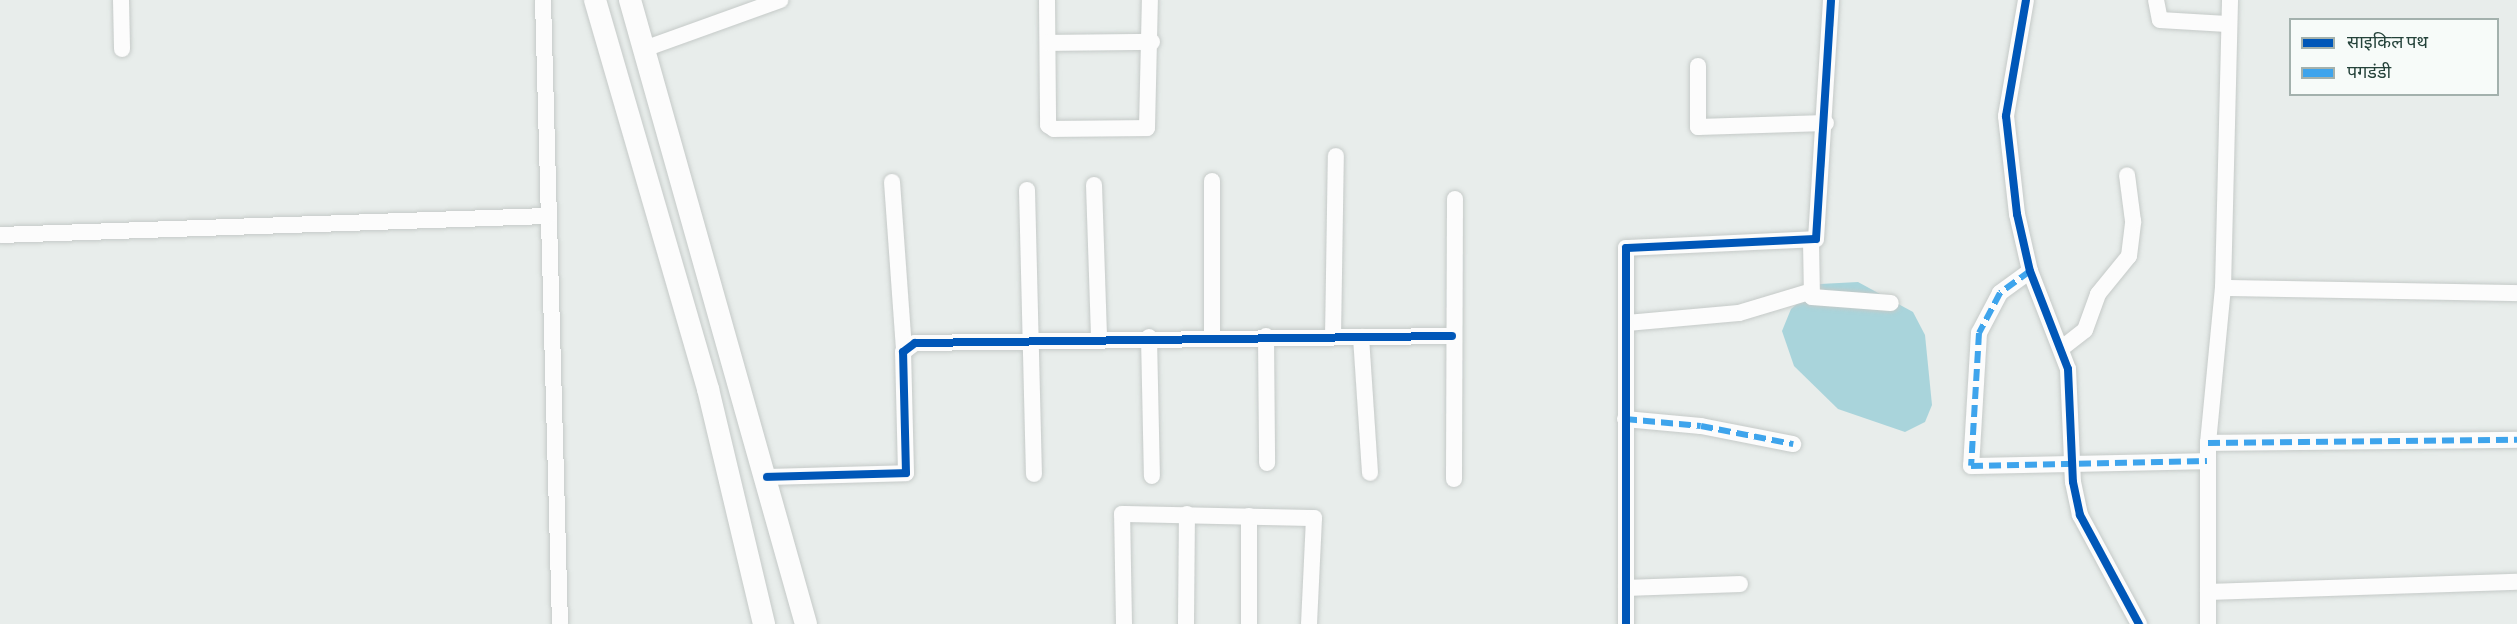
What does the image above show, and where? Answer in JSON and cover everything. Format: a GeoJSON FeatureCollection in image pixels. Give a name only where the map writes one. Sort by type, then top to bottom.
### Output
{"type":"FeatureCollection","features":[{"type":"Feature","properties":{"kind":"main road"},"geometry":{"type":"LineString","coordinates":[[596,0],[708,388],[764,624]]}},
{"type":"Feature","properties":{"kind":"main road"},"geometry":{"type":"LineString","coordinates":[[630,0],[806,624]]}},
{"type":"Feature","properties":{"kind":"street"},"geometry":{"type":"LineString","coordinates":[[121,0],[122,49]]}},
{"type":"Feature","properties":{"kind":"street"},"geometry":{"type":"LineString","coordinates":[[543,0],[560,624]]}},
{"type":"Feature","properties":{"kind":"street"},"geometry":{"type":"LineString","coordinates":[[644,49],[780,0]]}},
{"type":"Feature","properties":{"kind":"street"},"geometry":{"type":"LineString","coordinates":[[1047,0],[1048,127],[1108,129],[1147,128],[1152,42],[1150,0]]}},
{"type":"Feature","properties":{"kind":"street"},"geometry":{"type":"LineString","coordinates":[[1626,624],[1625,419],[1630,245],[1811,241],[1816,239],[1826,123],[1831,0]]}},
{"type":"Feature","properties":{"kind":"street"},"geometry":{"type":"LineString","coordinates":[[2026,0],[2006,116],[2030,272],[2062,348],[2073,414],[2072,461],[2080,515],[2139,624]]}},
{"type":"Feature","properties":{"kind":"street"},"geometry":{"type":"LineString","coordinates":[[2156,0],[2158,19],[2227,24]]}},
{"type":"Feature","properties":{"kind":"street"},"geometry":{"type":"LineString","coordinates":[[2208,624],[2207,461],[2223,288],[2231,99],[2227,24],[2230,0]]}},
{"type":"Feature","properties":{"kind":"street"},"geometry":{"type":"LineString","coordinates":[[1049,43],[1152,42]]}},
{"type":"Feature","properties":{"kind":"street"},"geometry":{"type":"LineString","coordinates":[[1698,66],[1698,127],[1826,123]]}},
{"type":"Feature","properties":{"kind":"street"},"geometry":{"type":"LineString","coordinates":[[1333,337],[1336,156]]}},
{"type":"Feature","properties":{"kind":"street"},"geometry":{"type":"LineString","coordinates":[[2062,348],[2085,330],[2098,294],[2129,256],[2133,221],[2127,175]]}},
{"type":"Feature","properties":{"kind":"street"},"geometry":{"type":"LineString","coordinates":[[1212,181],[1212,336]]}},
{"type":"Feature","properties":{"kind":"street"},"geometry":{"type":"LineString","coordinates":[[766,477],[906,473],[904,348],[892,182]]}},
{"type":"Feature","properties":{"kind":"street"},"geometry":{"type":"LineString","coordinates":[[1094,185],[1099,338]]}},
{"type":"Feature","properties":{"kind":"street"},"geometry":{"type":"LineString","coordinates":[[1027,190],[1034,474]]}},
{"type":"Feature","properties":{"kind":"street"},"geometry":{"type":"LineString","coordinates":[[1454,479],[1452,336],[1455,199]]}},
{"type":"Feature","properties":{"kind":"street"},"geometry":{"type":"LineString","coordinates":[[0,235],[549,216]]}},
{"type":"Feature","properties":{"kind":"street"},"geometry":{"type":"LineString","coordinates":[[1811,241],[1809,292],[1814,298],[1891,303]]}},
{"type":"Feature","properties":{"kind":"street"},"geometry":{"type":"LineString","coordinates":[[2030,272],[2000,293],[1978,333],[1970,464],[2207,461]]}},
{"type":"Feature","properties":{"kind":"street"},"geometry":{"type":"LineString","coordinates":[[2223,288],[2517,293]]}},
{"type":"Feature","properties":{"kind":"street"},"geometry":{"type":"LineString","coordinates":[[1627,323],[1739,313],[1809,292]]}},
{"type":"Feature","properties":{"kind":"street"},"geometry":{"type":"LineString","coordinates":[[1266,336],[1267,463]]}},
{"type":"Feature","properties":{"kind":"street"},"geometry":{"type":"LineString","coordinates":[[904,348],[915,343],[1029,339],[1452,336]]}},
{"type":"Feature","properties":{"kind":"street"},"geometry":{"type":"LineString","coordinates":[[1149,337],[1152,476]]}},
{"type":"Feature","properties":{"kind":"street"},"geometry":{"type":"LineString","coordinates":[[1361,337],[1370,473]]}},
{"type":"Feature","properties":{"kind":"street"},"geometry":{"type":"LineString","coordinates":[[1625,419],[1701,426],[1793,444]]}},
{"type":"Feature","properties":{"kind":"street"},"geometry":{"type":"LineString","coordinates":[[2208,443],[2517,440]]}},
{"type":"Feature","properties":{"kind":"street"},"geometry":{"type":"LineString","coordinates":[[1124,624],[1122,514],[1187,514],[1316,520],[1309,624]]}},
{"type":"Feature","properties":{"kind":"street"},"geometry":{"type":"LineString","coordinates":[[1186,624],[1187,514]]}},
{"type":"Feature","properties":{"kind":"street"},"geometry":{"type":"LineString","coordinates":[[1249,516],[1249,624]]}},
{"type":"Feature","properties":{"kind":"street"},"geometry":{"type":"LineString","coordinates":[[2208,592],[2517,582]]}},
{"type":"Feature","properties":{"kind":"street"},"geometry":{"type":"LineString","coordinates":[[1626,588],[1740,584]]}},
{"type":"Feature","properties":{"kind":"water"},"geometry":{"type":"Polygon","coordinates":[[[1858,282],[1913,312],[1925,335],[1932,405],[1925,422],[1905,432],[1838,409],[1794,366],[1782,331],[1791,309],[1820,284],[1858,282]]]}},
{"type":"Feature","properties":{"kind":"marked path"},"geometry":{"type":"LineString","coordinates":[[2030,271],[2000,293],[1979,333],[1971,466],[2207,461]]}},
{"type":"Feature","properties":{"kind":"marked path"},"geometry":{"type":"LineString","coordinates":[[1625,419],[1701,426],[1793,444]]}},
{"type":"Feature","properties":{"kind":"marked path"},"geometry":{"type":"LineString","coordinates":[[2208,443],[2517,440]]}},
{"type":"Feature","properties":{"kind":"cycle path"},"geometry":{"type":"LineString","coordinates":[[1626,624],[1626,248],[1816,239],[1831,0]]}},
{"type":"Feature","properties":{"kind":"cycle path"},"geometry":{"type":"LineString","coordinates":[[2026,0],[2006,116],[2017,214],[2030,271],[2068,369],[2073,482],[2080,515],[2139,624]]}},
{"type":"Feature","properties":{"kind":"cycle path"},"geometry":{"type":"LineString","coordinates":[[767,477],[906,473],[903,352],[915,343],[1452,336]]}}]}
